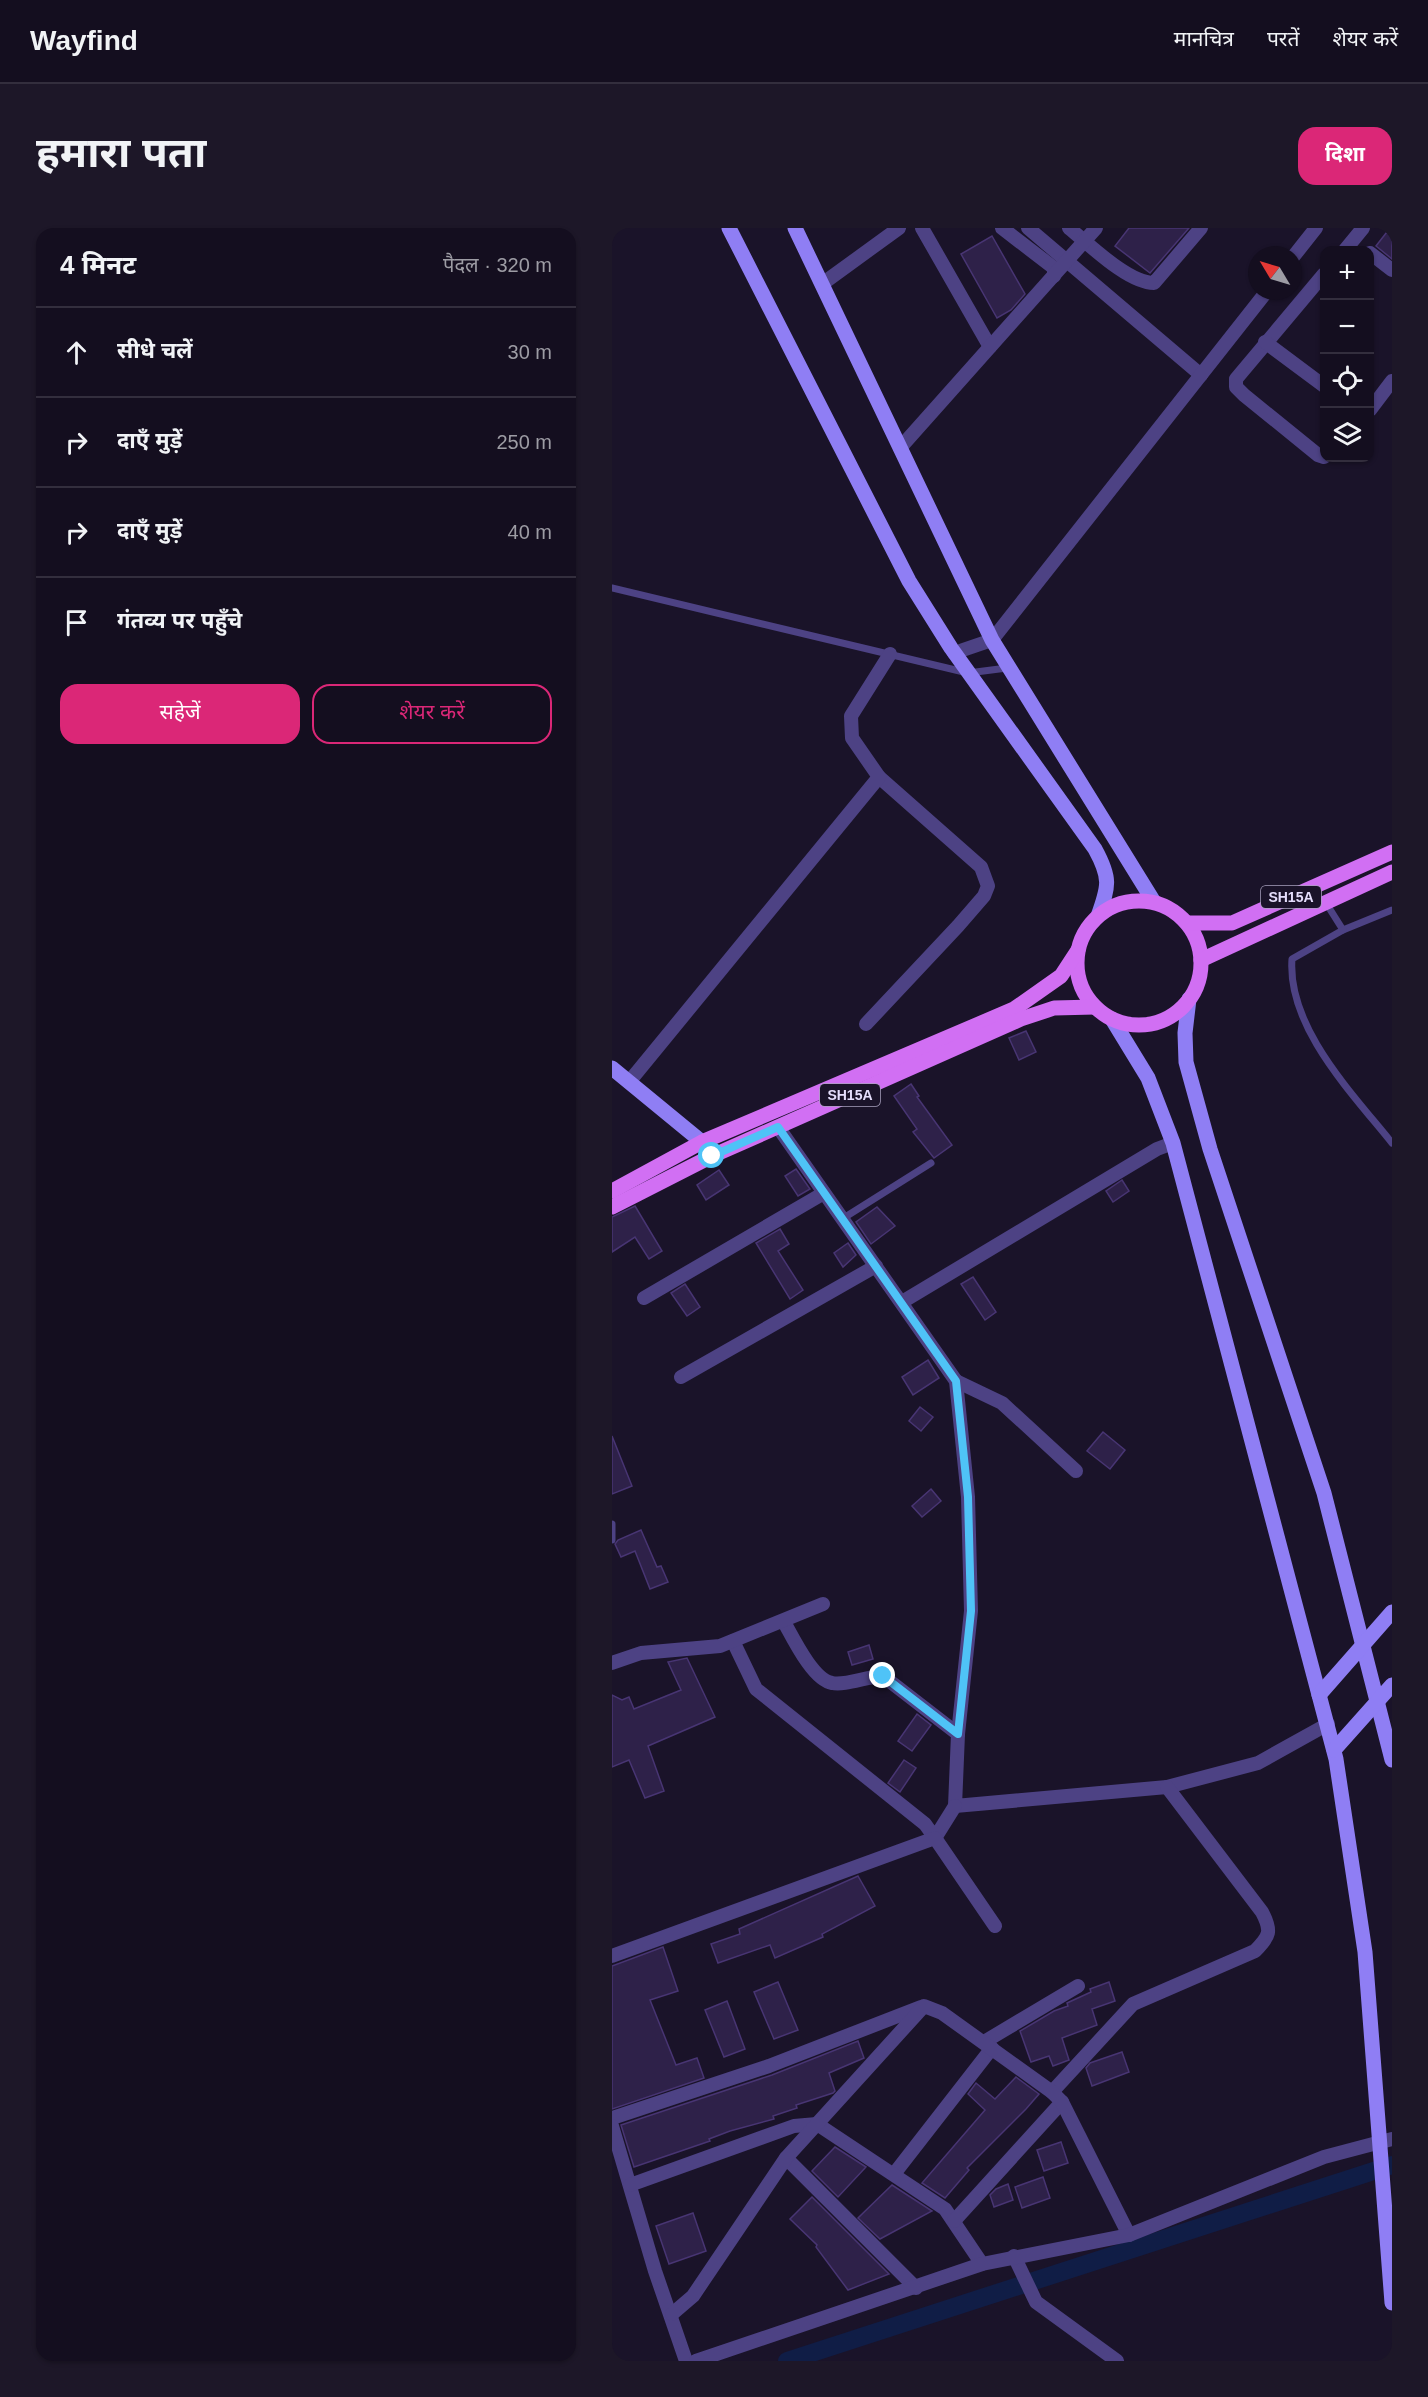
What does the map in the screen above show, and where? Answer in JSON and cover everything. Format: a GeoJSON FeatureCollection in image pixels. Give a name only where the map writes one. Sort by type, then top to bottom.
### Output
{"type":"FeatureCollection","features":[{"type":"Feature","properties":{"kind":"main road","name":"SH15A"},"geometry":{"type":"LineString","coordinates":[[1187,923],[1232,923],[1392,852]]}},
{"type":"Feature","properties":{"kind":"main road","name":"SH15A"},"geometry":{"type":"LineString","coordinates":[[1201,960],[1324,901],[1392,872]]}},
{"type":"Feature","properties":{"kind":"main road"},"geometry":{"type":"LineString","coordinates":[[1154,902],[1172,910],[1187,923],[1197,940],[1201,960],[1199,980],[1189,999],[1174,1014],[1154,1023],[1133,1025],[1112,1019],[1095,1007],[1083,989],[1077,970],[1078,950],[1085,932],[1098,916],[1124,903],[1154,902]]}},
{"type":"Feature","properties":{"kind":"main road","name":"SH15A"},"geometry":{"type":"LineString","coordinates":[[612,1207],[656,1183],[778,1127],[859,1083],[1014,1009],[1061,976],[1078,950]]}},
{"type":"Feature","properties":{"kind":"main road","name":"SH15A"},"geometry":{"type":"LineString","coordinates":[[612,1191],[702,1142],[1021,1019],[1054,1008],[1095,1007]]}},
{"type":"Feature","properties":{"kind":"street"},"geometry":{"type":"LineString","coordinates":[[729,228],[909,581],[954,653],[1095,849],[1107,871],[1106,895],[1098,916]]}},
{"type":"Feature","properties":{"kind":"street"},"geometry":{"type":"LineString","coordinates":[[795,228],[992,640],[1007,668],[1154,902]]}},
{"type":"Feature","properties":{"kind":"street"},"geometry":{"type":"LineString","coordinates":[[822,284],[899,228]]}},
{"type":"Feature","properties":{"kind":"street"},"geometry":{"type":"LineString","coordinates":[[922,228],[990,347]]}},
{"type":"Feature","properties":{"kind":"street"},"geometry":{"type":"LineString","coordinates":[[1002,228],[1054,268],[1054,276]]}},
{"type":"Feature","properties":{"kind":"street"},"geometry":{"type":"LineString","coordinates":[[1028,228],[1201,375]]}},
{"type":"Feature","properties":{"kind":"street"},"geometry":{"type":"LineString","coordinates":[[1069,228],[1130,275],[1144,283],[1154,283],[1201,228]]}},
{"type":"Feature","properties":{"kind":"street"},"geometry":{"type":"LineString","coordinates":[[900,448],[1096,228]]}},
{"type":"Feature","properties":{"kind":"street"},"geometry":{"type":"LineString","coordinates":[[1302,246],[1316,228]]}},
{"type":"Feature","properties":{"kind":"street"},"geometry":{"type":"LineString","coordinates":[[1349,246],[1363,228]]}},
{"type":"Feature","properties":{"kind":"street"},"geometry":{"type":"LineString","coordinates":[[1374,256],[1392,270]]}},
{"type":"Feature","properties":{"kind":"street"},"geometry":{"type":"LineString","coordinates":[[1320,279],[1236,379],[1236,387],[1320,456]]}},
{"type":"Feature","properties":{"kind":"street"},"geometry":{"type":"LineString","coordinates":[[954,653],[992,640],[1260,300]]}},
{"type":"Feature","properties":{"kind":"street"},"geometry":{"type":"LineString","coordinates":[[1265,342],[1320,383]]}},
{"type":"Feature","properties":{"kind":"street"},"geometry":{"type":"LineString","coordinates":[[1372,408],[1392,381]]}},
{"type":"Feature","properties":{"kind":"street"},"geometry":{"type":"LineString","coordinates":[[866,1024],[958,926],[984,896],[988,886],[981,867],[879,777],[852,738],[852,716],[890,654]]}},
{"type":"Feature","properties":{"kind":"street"},"geometry":{"type":"LineString","coordinates":[[628,1082],[879,777]]}},
{"type":"Feature","properties":{"kind":"street"},"geometry":{"type":"LineString","coordinates":[[1189,999],[1185,1033],[1186,1062],[1210,1149],[1324,1493],[1392,1760]]}},
{"type":"Feature","properties":{"kind":"street"},"geometry":{"type":"LineString","coordinates":[[1112,1019],[1148,1078],[1173,1143],[1334,1750],[1365,1952],[1384,2144],[1384,2193],[1392,2303]]}},
{"type":"Feature","properties":{"kind":"street"},"geometry":{"type":"LineString","coordinates":[[612,1068],[702,1142]]}},
{"type":"Feature","properties":{"kind":"street"},"geometry":{"type":"LineString","coordinates":[[612,1956],[935,1838],[956,1806],[958,1734],[971,1611],[968,1497],[956,1381],[778,1127]]}},
{"type":"Feature","properties":{"kind":"street"},"geometry":{"type":"LineString","coordinates":[[902,1302],[1157,1149],[1173,1143]]}},
{"type":"Feature","properties":{"kind":"street"},"geometry":{"type":"LineString","coordinates":[[644,1298],[824,1193]]}},
{"type":"Feature","properties":{"kind":"street"},"geometry":{"type":"LineString","coordinates":[[681,1377],[876,1266]]}},
{"type":"Feature","properties":{"kind":"street"},"geometry":{"type":"LineString","coordinates":[[956,1381],[1002,1403],[1076,1471]]}},
{"type":"Feature","properties":{"kind":"street"},"geometry":{"type":"LineString","coordinates":[[612,1663],[641,1653],[720,1646],[784,1622],[823,1604]]}},
{"type":"Feature","properties":{"kind":"street"},"geometry":{"type":"LineString","coordinates":[[1319,1695],[1392,1612]]}},
{"type":"Feature","properties":{"kind":"street"},"geometry":{"type":"LineString","coordinates":[[784,1622],[807,1662],[824,1680],[833,1684],[883,1676],[958,1734]]}},
{"type":"Feature","properties":{"kind":"street"},"geometry":{"type":"LineString","coordinates":[[733,1641],[756,1689],[925,1824],[995,1926]]}},
{"type":"Feature","properties":{"kind":"street"},"geometry":{"type":"LineString","coordinates":[[1334,1750],[1392,1685]]}},
{"type":"Feature","properties":{"kind":"street"},"geometry":{"type":"LineString","coordinates":[[956,1806],[1167,1788],[1258,1763],[1328,1724]]}},
{"type":"Feature","properties":{"kind":"street"},"geometry":{"type":"LineString","coordinates":[[954,2222],[1133,2004],[1255,1951],[1266,1940],[1269,1926],[1262,1912],[1167,1788]]}},
{"type":"Feature","properties":{"kind":"street"},"geometry":{"type":"LineString","coordinates":[[894,2174],[988,2045],[1078,1986]]}},
{"type":"Feature","properties":{"kind":"street"},"geometry":{"type":"LineString","coordinates":[[612,2118],[769,2066],[924,2006],[942,2013],[1057,2097],[1129,2235]]}},
{"type":"Feature","properties":{"kind":"street"},"geometry":{"type":"LineString","coordinates":[[672,2314],[693,2296],[786,2158],[924,2006]]}},
{"type":"Feature","properties":{"kind":"street"},"geometry":{"type":"LineString","coordinates":[[630,2185],[794,2126],[817,2124],[945,2209],[982,2264]]}},
{"type":"Feature","properties":{"kind":"street"},"geometry":{"type":"LineString","coordinates":[[612,2126],[655,2271],[672,2314],[686,2361]]}},
{"type":"Feature","properties":{"kind":"street"},"geometry":{"type":"LineString","coordinates":[[696,2361],[982,2264],[1129,2235],[1324,2157],[1384,2144]]}},
{"type":"Feature","properties":{"kind":"street"},"geometry":{"type":"LineString","coordinates":[[786,2158],[916,2288]]}},
{"type":"Feature","properties":{"kind":"street"},"geometry":{"type":"LineString","coordinates":[[1014,2256],[1036,2301],[1117,2361]]}},
{"type":"Feature","properties":{"kind":"lane"},"geometry":{"type":"LineString","coordinates":[[612,588],[968,673],[1007,668]]}},
{"type":"Feature","properties":{"kind":"lane"},"geometry":{"type":"LineString","coordinates":[[1324,901],[1343,930]]}},
{"type":"Feature","properties":{"kind":"lane"},"geometry":{"type":"LineString","coordinates":[[1392,910],[1343,930],[1292,959],[1291,981],[1310,1035],[1392,1143]]}},
{"type":"Feature","properties":{"kind":"lane"},"geometry":{"type":"LineString","coordinates":[[842,1219],[931,1163]]}},
{"type":"Feature","properties":{"kind":"lane"},"geometry":{"type":"LineString","coordinates":[[612,1524],[612,1540]]}},
{"type":"Feature","properties":{"kind":"building"},"geometry":{"type":"Polygon","coordinates":[[[1129,228],[1189,228],[1150,273],[1115,246],[1129,228]]]}},
{"type":"Feature","properties":{"kind":"building"},"geometry":{"type":"Polygon","coordinates":[[[1392,228],[1392,259],[1376,246],[1392,228]]]}},
{"type":"Feature","properties":{"kind":"building"},"geometry":{"type":"Polygon","coordinates":[[[992,236],[1025,294],[1011,310],[997,318],[961,254],[992,236]]]}},
{"type":"Feature","properties":{"kind":"building"},"geometry":{"type":"Polygon","coordinates":[[[1026,1031],[1036,1052],[1019,1060],[1009,1038],[1026,1031]]]}},
{"type":"Feature","properties":{"kind":"building"},"geometry":{"type":"Polygon","coordinates":[[[911,1084],[919,1096],[917,1097],[952,1145],[934,1158],[913,1132],[917,1129],[894,1096],[911,1084]]]}},
{"type":"Feature","properties":{"kind":"building"},"geometry":{"type":"Polygon","coordinates":[[[796,1169],[810,1189],[798,1196],[785,1176],[796,1169]]]}},
{"type":"Feature","properties":{"kind":"building"},"geometry":{"type":"Polygon","coordinates":[[[719,1170],[729,1185],[706,1200],[697,1185],[719,1170]]]}},
{"type":"Feature","properties":{"kind":"building"},"geometry":{"type":"Polygon","coordinates":[[[1122,1180],[1129,1191],[1113,1202],[1106,1191],[1122,1180]]]}},
{"type":"Feature","properties":{"kind":"building"},"geometry":{"type":"Polygon","coordinates":[[[635,1206],[662,1251],[649,1259],[635,1237],[612,1252],[612,1217],[635,1206]]]}},
{"type":"Feature","properties":{"kind":"building"},"geometry":{"type":"Polygon","coordinates":[[[877,1207],[895,1226],[871,1244],[856,1222],[877,1207]]]}},
{"type":"Feature","properties":{"kind":"building"},"geometry":{"type":"Polygon","coordinates":[[[780,1229],[789,1244],[778,1251],[803,1290],[790,1299],[756,1243],[780,1229]]]}},
{"type":"Feature","properties":{"kind":"building"},"geometry":{"type":"Polygon","coordinates":[[[848,1243],[856,1255],[843,1267],[834,1253],[848,1243]]]}},
{"type":"Feature","properties":{"kind":"building"},"geometry":{"type":"Polygon","coordinates":[[[973,1277],[996,1312],[985,1320],[961,1284],[973,1277]]]}},
{"type":"Feature","properties":{"kind":"building"},"geometry":{"type":"Polygon","coordinates":[[[685,1284],[700,1307],[687,1316],[671,1293],[685,1284]]]}},
{"type":"Feature","properties":{"kind":"building"},"geometry":{"type":"Polygon","coordinates":[[[928,1360],[939,1378],[913,1395],[902,1377],[928,1360]]]}},
{"type":"Feature","properties":{"kind":"building"},"geometry":{"type":"Polygon","coordinates":[[[920,1407],[933,1417],[921,1431],[909,1421],[920,1407]]]}},
{"type":"Feature","properties":{"kind":"building"},"geometry":{"type":"Polygon","coordinates":[[[1103,1432],[1125,1450],[1110,1469],[1087,1451],[1103,1432]]]}},
{"type":"Feature","properties":{"kind":"building"},"geometry":{"type":"Polygon","coordinates":[[[612,1436],[632,1486],[612,1494],[612,1436]]]}},
{"type":"Feature","properties":{"kind":"building"},"geometry":{"type":"Polygon","coordinates":[[[931,1489],[941,1501],[922,1517],[912,1506],[931,1489]]]}},
{"type":"Feature","properties":{"kind":"building"},"geometry":{"type":"Polygon","coordinates":[[[641,1530],[657,1567],[661,1566],[668,1582],[650,1589],[635,1551],[621,1557],[615,1544],[618,1540],[641,1530]]]}},
{"type":"Feature","properties":{"kind":"building"},"geometry":{"type":"Polygon","coordinates":[[[869,1645],[873,1659],[852,1665],[848,1652],[869,1645]]]}},
{"type":"Feature","properties":{"kind":"building"},"geometry":{"type":"Polygon","coordinates":[[[687,1658],[715,1717],[648,1746],[664,1791],[645,1798],[629,1760],[612,1767],[612,1695],[622,1700],[629,1697],[634,1709],[681,1690],[668,1662],[687,1658]]]}},
{"type":"Feature","properties":{"kind":"building"},"geometry":{"type":"Polygon","coordinates":[[[917,1714],[931,1725],[912,1751],[898,1741],[917,1714]]]}},
{"type":"Feature","properties":{"kind":"building"},"geometry":{"type":"Polygon","coordinates":[[[904,1760],[916,1768],[900,1792],[888,1783],[904,1760]]]}},
{"type":"Feature","properties":{"kind":"building"},"geometry":{"type":"Polygon","coordinates":[[[858,1876],[875,1906],[822,1934],[823,1937],[775,1958],[770,1945],[718,1963],[711,1944],[740,1934],[739,1929],[858,1876]]]}},
{"type":"Feature","properties":{"kind":"building"},"geometry":{"type":"Polygon","coordinates":[[[663,1947],[678,1991],[650,2000],[676,2065],[697,2058],[704,2078],[612,2109],[612,1966],[663,1947]]]}},
{"type":"Feature","properties":{"kind":"building"},"geometry":{"type":"Polygon","coordinates":[[[778,1982],[798,2030],[774,2039],[754,1992],[778,1982]]]}},
{"type":"Feature","properties":{"kind":"building"},"geometry":{"type":"Polygon","coordinates":[[[1109,1982],[1115,2001],[1092,2009],[1097,2025],[1062,2038],[1069,2060],[1053,2066],[1049,2056],[1031,2062],[1020,2031],[1054,2011],[1068,2006],[1067,2003],[1091,1992],[1090,1989],[1109,1982]]]}},
{"type":"Feature","properties":{"kind":"building"},"geometry":{"type":"Polygon","coordinates":[[[727,2001],[745,2049],[724,2057],[705,2010],[727,2001]]]}},
{"type":"Feature","properties":{"kind":"building"},"geometry":{"type":"Polygon","coordinates":[[[858,2041],[864,2058],[829,2073],[835,2091],[833,2093],[796,2105],[797,2108],[773,2116],[774,2119],[730,2131],[709,2139],[710,2141],[634,2167],[621,2125],[772,2075],[858,2041]]]}},
{"type":"Feature","properties":{"kind":"building"},"geometry":{"type":"Polygon","coordinates":[[[1122,2052],[1129,2072],[1092,2086],[1086,2068],[1090,2063],[1122,2052]]]}},
{"type":"Feature","properties":{"kind":"building"},"geometry":{"type":"Polygon","coordinates":[[[1016,2077],[1039,2094],[1026,2109],[967,2168],[969,2170],[945,2198],[922,2183],[985,2110],[968,2094],[976,2083],[995,2099],[1016,2077]]]}},
{"type":"Feature","properties":{"kind":"building"},"geometry":{"type":"Polygon","coordinates":[[[1061,2142],[1068,2163],[1044,2171],[1037,2150],[1061,2142]]]}},
{"type":"Feature","properties":{"kind":"building"},"geometry":{"type":"Polygon","coordinates":[[[835,2147],[866,2167],[838,2197],[812,2171],[835,2147]]]}},
{"type":"Feature","properties":{"kind":"building"},"geometry":{"type":"Polygon","coordinates":[[[1043,2177],[1050,2198],[1022,2208],[1015,2187],[1043,2177]]]}},
{"type":"Feature","properties":{"kind":"building"},"geometry":{"type":"Polygon","coordinates":[[[1008,2184],[1013,2200],[994,2207],[990,2195],[996,2189],[1008,2184]]]}},
{"type":"Feature","properties":{"kind":"building"},"geometry":{"type":"Polygon","coordinates":[[[892,2185],[932,2211],[880,2239],[858,2218],[892,2185]]]}},
{"type":"Feature","properties":{"kind":"building"},"geometry":{"type":"Polygon","coordinates":[[[812,2197],[889,2274],[848,2290],[816,2247],[817,2245],[790,2219],[812,2197]]]}},
{"type":"Feature","properties":{"kind":"building"},"geometry":{"type":"Polygon","coordinates":[[[693,2213],[706,2251],[669,2264],[656,2226],[693,2213]]]}},
{"type":"Feature","properties":{"kind":"waterway"},"geometry":{"type":"LineString","coordinates":[[787,2361],[1392,2165]]}},
{"type":"Feature","properties":{"kind":"route"},"geometry":{"type":"LineString","coordinates":[[712,1156],[778,1127],[956,1381],[968,1497],[971,1611],[958,1734],[883,1676]]}}]}
